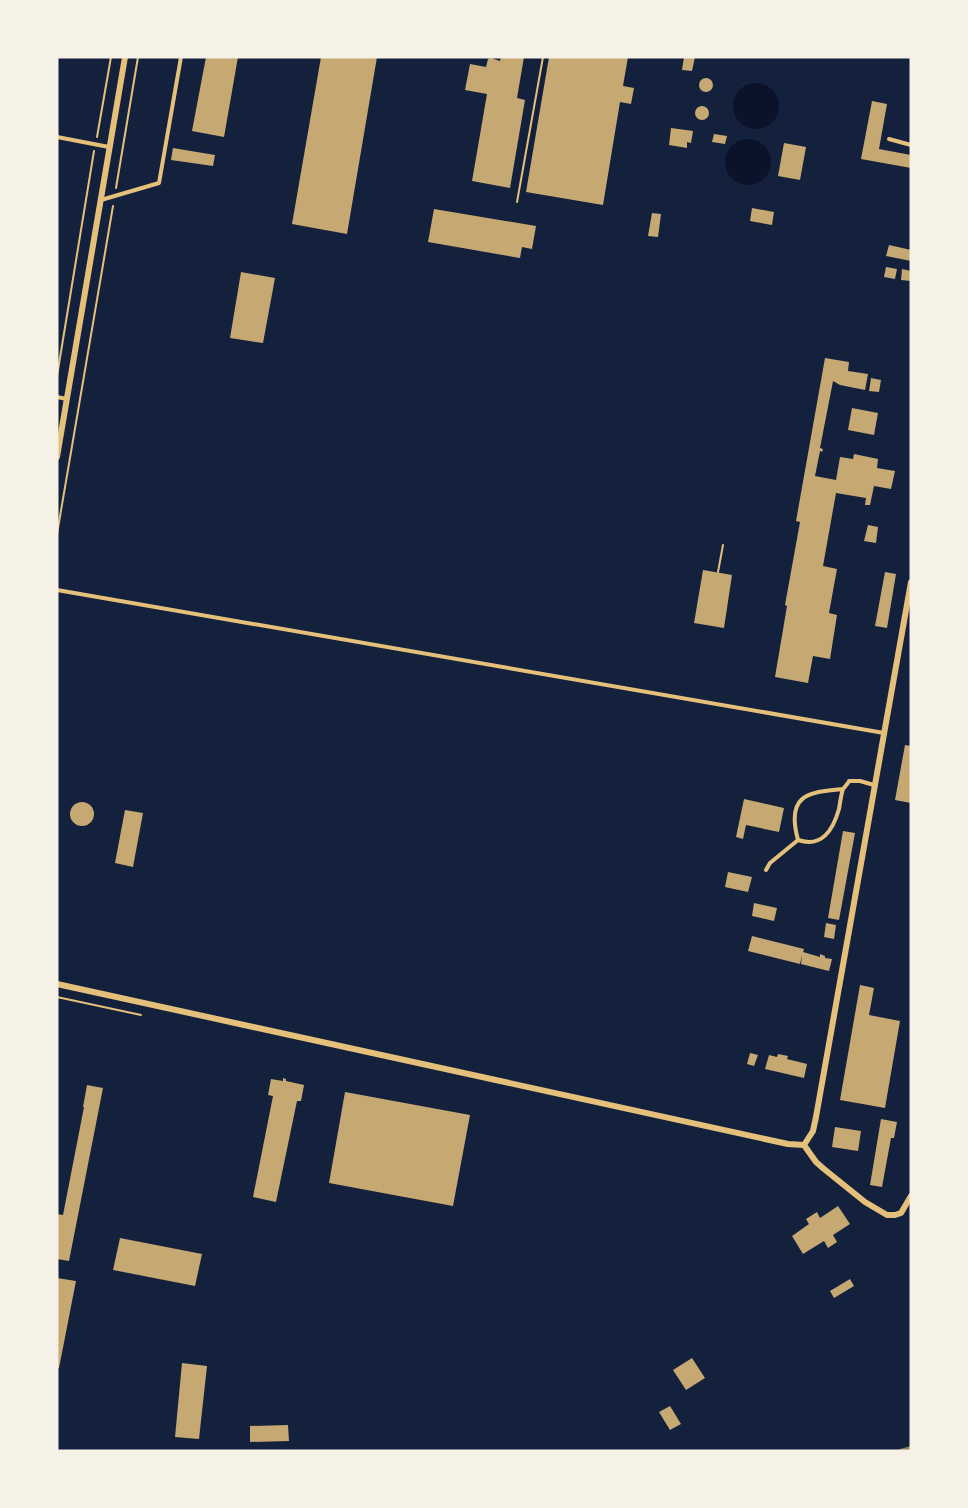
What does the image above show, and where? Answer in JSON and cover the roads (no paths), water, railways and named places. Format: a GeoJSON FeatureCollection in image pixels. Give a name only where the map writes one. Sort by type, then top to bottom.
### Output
{"type":"FeatureCollection","features":[{"type":"Feature","properties":{"kind":"street"},"geometry":{"type":"LineString","coordinates":[[57,457],[125,57]]}},
{"type":"Feature","properties":{"kind":"street"},"geometry":{"type":"LineString","coordinates":[[804,1145],[813,1131],[816,1117],[911,582]]}},
{"type":"Feature","properties":{"kind":"street"},"geometry":{"type":"LineString","coordinates":[[57,984],[788,1144],[804,1145]]}},
{"type":"Feature","properties":{"kind":"street"},"geometry":{"type":"LineString","coordinates":[[804,1145],[824,1169],[865,1202],[887,1215],[901,1212],[911,1196]]}},
{"type":"Feature","properties":{"kind":"lane"},"geometry":{"type":"LineString","coordinates":[[101,200],[159,183],[181,57]]}},
{"type":"Feature","properties":{"kind":"lane"},"geometry":{"type":"LineString","coordinates":[[57,137],[110,147]]}},
{"type":"Feature","properties":{"kind":"lane"},"geometry":{"type":"LineString","coordinates":[[890,139],[911,145]]}},
{"type":"Feature","properties":{"kind":"lane"},"geometry":{"type":"LineString","coordinates":[[57,397],[67,399]]}},
{"type":"Feature","properties":{"kind":"lane"},"geometry":{"type":"LineString","coordinates":[[57,590],[884,733]]}},
{"type":"Feature","properties":{"kind":"lane"},"geometry":{"type":"LineString","coordinates":[[798,840],[807,843],[821,840],[826,835],[838,812],[843,789],[849,781],[875,785]]}},
{"type":"Feature","properties":{"kind":"lane"},"geometry":{"type":"LineString","coordinates":[[798,840],[794,816],[798,804],[807,795],[843,789]]}},
{"type":"Feature","properties":{"kind":"lane"},"geometry":{"type":"LineString","coordinates":[[766,870],[770,863],[798,840]]}},
{"type":"Feature","properties":{"kind":"water"},"geometry":{"type":"Polygon","coordinates":[[[756,83],[772,90],[779,106],[772,122],[756,129],[740,122],[733,106],[740,90],[756,83]]]}},
{"type":"Feature","properties":{"kind":"water"},"geometry":{"type":"Polygon","coordinates":[[[748,139],[764,146],[771,162],[764,178],[748,185],[732,178],[725,162],[732,146],[748,139]]]}},
{"type":"Feature","properties":{"kind":"railway"},"geometry":{"type":"LineString","coordinates":[[901,1451],[911,1448]]}}]}
